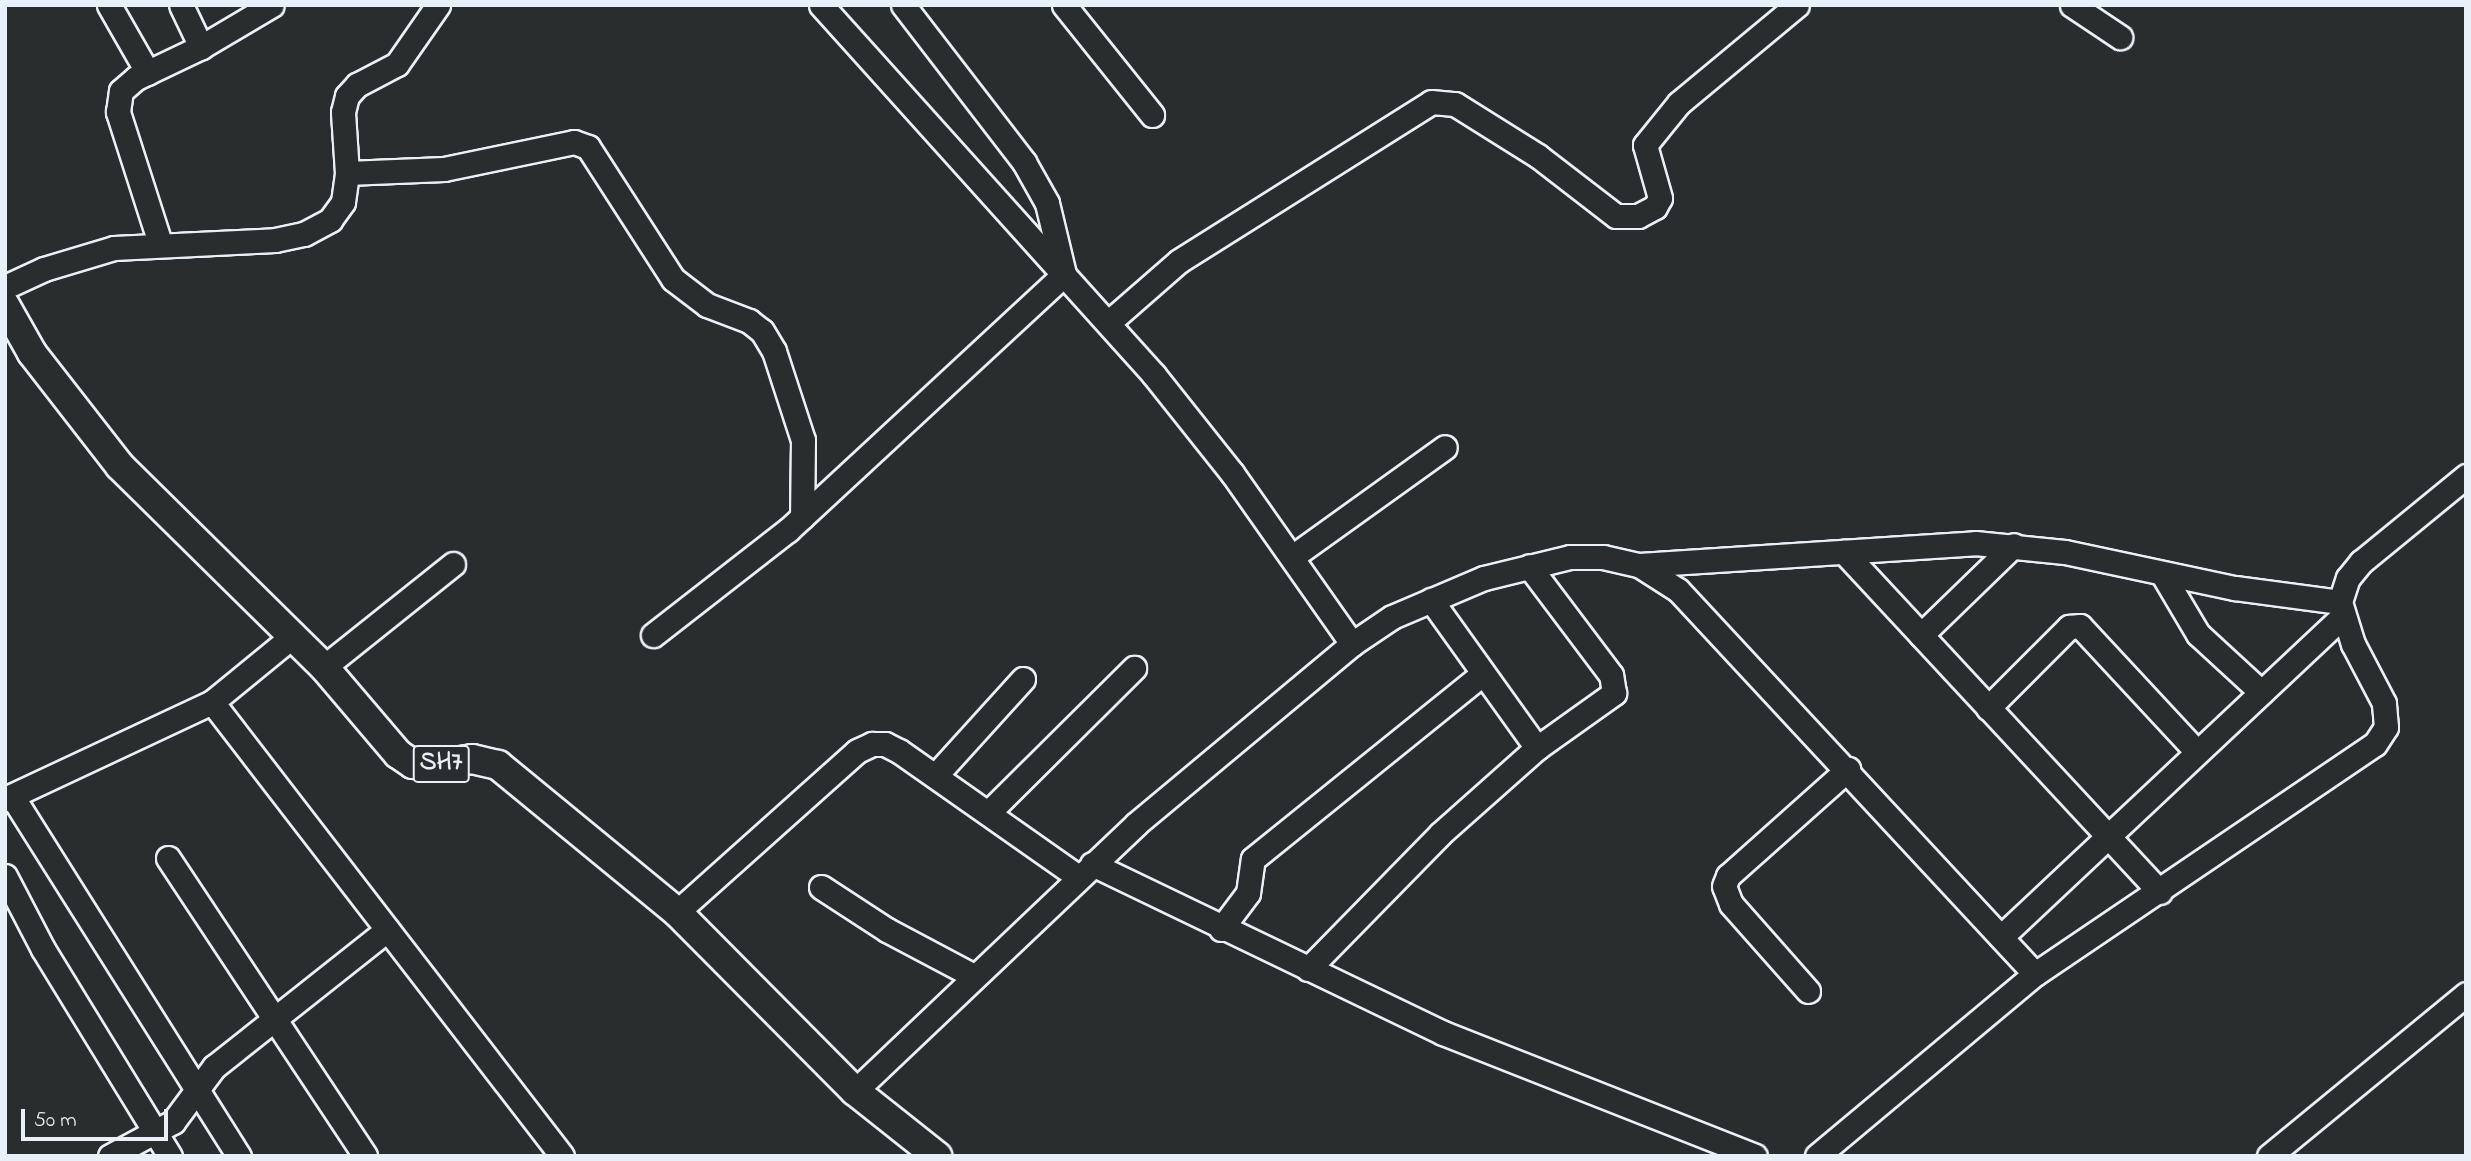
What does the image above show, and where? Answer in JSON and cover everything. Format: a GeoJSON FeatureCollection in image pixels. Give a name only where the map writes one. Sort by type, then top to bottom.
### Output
{"type":"FeatureCollection","features":[{"type":"Feature","properties":{"kind":"main road","name":"SH7"},"geometry":{"type":"LineString","coordinates":[[5,304],[32,354],[120,466],[294,635],[398,754],[413,764],[427,766],[472,759],[498,765],[677,912],[855,1091],[937,1156]]}},
{"type":"Feature","properties":{"kind":"street"},"geometry":{"type":"LineString","coordinates":[[109,5],[148,73]]}},
{"type":"Feature","properties":{"kind":"street"},"geometry":{"type":"LineString","coordinates":[[181,5],[201,47]]}},
{"type":"Feature","properties":{"kind":"street"},"geometry":{"type":"LineString","coordinates":[[160,243],[118,112],[121,91],[148,73],[201,47],[272,5]]}},
{"type":"Feature","properties":{"kind":"street"},"geometry":{"type":"LineString","coordinates":[[5,287],[78,257],[160,243],[235,244],[304,233],[330,220],[343,202],[347,173],[343,112],[347,96],[357,85],[397,64],[438,5]]}},
{"type":"Feature","properties":{"kind":"street"},"geometry":{"type":"LineString","coordinates":[[821,5],[1108,323],[1232,473],[1352,644]]}},
{"type":"Feature","properties":{"kind":"street"},"geometry":{"type":"LineString","coordinates":[[903,5],[1024,162],[1047,202],[1064,274]]}},
{"type":"Feature","properties":{"kind":"street"},"geometry":{"type":"LineString","coordinates":[[1064,5],[1152,115]]}},
{"type":"Feature","properties":{"kind":"street"},"geometry":{"type":"LineString","coordinates":[[1108,323],[1179,261],[1431,102],[1445,101],[1476,117],[1538,156],[1616,216],[1638,216],[1655,207],[1660,198],[1645,145],[1679,103],[1797,5]]}},
{"type":"Feature","properties":{"kind":"street"},"geometry":{"type":"LineString","coordinates":[[2072,5],[2120,37]]}},
{"type":"Feature","properties":{"kind":"street"},"geometry":{"type":"LineString","coordinates":[[347,173],[444,169],[574,142],[589,147],[673,279],[707,305],[748,321],[762,331],[774,351],[803,440],[802,517]]}},
{"type":"Feature","properties":{"kind":"street"},"geometry":{"type":"LineString","coordinates":[[653,635],[736,574],[802,517],[1064,274]]}},
{"type":"Feature","properties":{"kind":"street"},"geometry":{"type":"LineString","coordinates":[[1292,557],[1444,447]]}},
{"type":"Feature","properties":{"kind":"street"},"geometry":{"type":"LineString","coordinates":[[2001,937],[2261,692],[2341,609],[2348,578],[2361,562],[2466,476]]}},
{"type":"Feature","properties":{"kind":"street"},"geometry":{"type":"LineString","coordinates":[[855,1091],[1085,871],[1352,644],[1392,617],[1431,600],[1529,566],[1570,557],[1603,557],[1639,565],[1844,552],[1922,543],[2014,545],[2341,609]]}},
{"type":"Feature","properties":{"kind":"street"},"geometry":{"type":"LineString","coordinates":[[1921,635],[2014,545]]}},
{"type":"Feature","properties":{"kind":"street"},"geometry":{"type":"LineString","coordinates":[[1844,552],[2160,892]]}},
{"type":"Feature","properties":{"kind":"street"},"geometry":{"type":"LineString","coordinates":[[324,667],[453,564]]}},
{"type":"Feature","properties":{"kind":"street"},"geometry":{"type":"LineString","coordinates":[[1639,565],[1678,590],[1848,769],[2035,974]]}},
{"type":"Feature","properties":{"kind":"street"},"geometry":{"type":"LineString","coordinates":[[1308,969],[1386,886],[1537,748],[1608,700],[1614,685],[1529,566]]}},
{"type":"Feature","properties":{"kind":"street"},"geometry":{"type":"LineString","coordinates":[[2163,575],[2198,634],[2261,692]]}},
{"type":"Feature","properties":{"kind":"street"},"geometry":{"type":"LineString","coordinates":[[1431,600],[1537,748]]}},
{"type":"Feature","properties":{"kind":"street"},"geometry":{"type":"LineString","coordinates":[[1817,1156],[2035,974],[2160,892],[2375,744],[2386,727],[2384,703],[2341,609]]}},
{"type":"Feature","properties":{"kind":"street"},"geometry":{"type":"LineString","coordinates":[[1988,708],[2069,627],[2080,626],[2197,752]]}},
{"type":"Feature","properties":{"kind":"street"},"geometry":{"type":"LineString","coordinates":[[239,1156],[9,797],[212,702],[294,635]]}},
{"type":"Feature","properties":{"kind":"street"},"geometry":{"type":"LineString","coordinates":[[988,813],[1134,668]]}},
{"type":"Feature","properties":{"kind":"street"},"geometry":{"type":"LineString","coordinates":[[1221,929],[1251,888],[1248,871],[1253,859],[1482,674]]}},
{"type":"Feature","properties":{"kind":"street"},"geometry":{"type":"LineString","coordinates":[[935,776],[1023,679]]}},
{"type":"Feature","properties":{"kind":"street"},"geometry":{"type":"LineString","coordinates":[[212,702],[562,1156]]}},
{"type":"Feature","properties":{"kind":"street"},"geometry":{"type":"LineString","coordinates":[[677,912],[857,751],[885,744],[988,813],[1085,871],[1221,929],[1443,1033],[1755,1156]]}},
{"type":"Feature","properties":{"kind":"street"},"geometry":{"type":"LineString","coordinates":[[1808,991],[1731,904],[1724,886],[1728,876],[1848,769]]}},
{"type":"Feature","properties":{"kind":"street"},"geometry":{"type":"LineString","coordinates":[[168,858],[278,1020],[365,1156]]}},
{"type":"Feature","properties":{"kind":"street"},"geometry":{"type":"LineString","coordinates":[[5,876],[49,959],[170,1156]]}},
{"type":"Feature","properties":{"kind":"street"},"geometry":{"type":"LineString","coordinates":[[821,887],[887,930],[974,976]]}},
{"type":"Feature","properties":{"kind":"street"},"geometry":{"type":"LineString","coordinates":[[110,1156],[157,1132],[189,1105],[197,1087],[214,1067],[278,1020],[387,930]]}},
{"type":"Feature","properties":{"kind":"street"},"geometry":{"type":"LineString","coordinates":[[2269,1156],[2466,994]]}}]}
